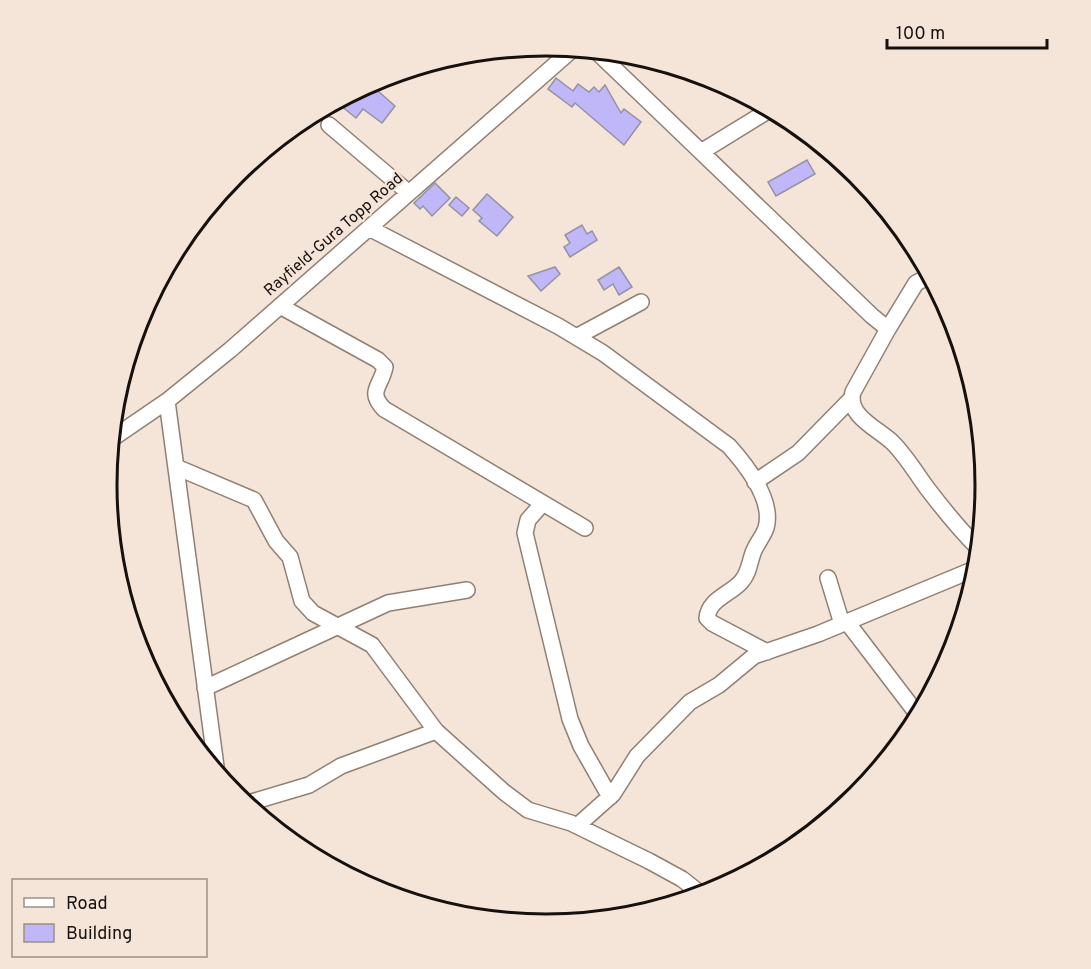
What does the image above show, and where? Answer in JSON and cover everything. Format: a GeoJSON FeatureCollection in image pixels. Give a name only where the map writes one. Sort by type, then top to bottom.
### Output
{"type":"FeatureCollection","features":[{"type":"Feature","properties":{"kind":"street","name":"Rayfield-Gura Topp Road"},"geometry":{"type":"LineString","coordinates":[[120,434],[167,401],[280,306],[565,56]]}},
{"type":"Feature","properties":{"kind":"street"},"geometry":{"type":"LineString","coordinates":[[605,60],[888,328]]}},
{"type":"Feature","properties":{"kind":"street"},"geometry":{"type":"LineString","coordinates":[[701,152],[762,114]]}},
{"type":"Feature","properties":{"kind":"street"},"geometry":{"type":"LineString","coordinates":[[328,125],[409,193]]}},
{"type":"Feature","properties":{"kind":"street"},"geometry":{"type":"LineString","coordinates":[[369,228],[603,353],[729,446],[742,460],[755,482],[765,509],[766,529],[753,553],[748,572],[740,584],[713,603],[707,618],[712,623],[766,652]]}},
{"type":"Feature","properties":{"kind":"street"},"geometry":{"type":"LineString","coordinates":[[755,482],[798,453],[851,399],[888,328],[916,283],[922,280]]}},
{"type":"Feature","properties":{"kind":"street"},"geometry":{"type":"LineString","coordinates":[[576,337],[641,302]]}},
{"type":"Feature","properties":{"kind":"street"},"geometry":{"type":"LineString","coordinates":[[280,306],[378,360],[385,367],[383,378],[375,391],[376,400],[384,409],[585,528]]}},
{"type":"Feature","properties":{"kind":"street"},"geometry":{"type":"LineString","coordinates":[[851,399],[859,416],[897,447],[941,506],[971,539]]}},
{"type":"Feature","properties":{"kind":"street"},"geometry":{"type":"LineString","coordinates":[[167,401],[215,757]]}},
{"type":"Feature","properties":{"kind":"street"},"geometry":{"type":"LineString","coordinates":[[176,467],[254,500],[276,541],[290,557],[302,601],[313,613],[372,645],[436,731],[474,767],[528,810],[577,826],[682,879],[693,887]]}},
{"type":"Feature","properties":{"kind":"street"},"geometry":{"type":"LineString","coordinates":[[543,503],[528,520],[525,532],[570,718],[581,746],[609,797]]}},
{"type":"Feature","properties":{"kind":"street"},"geometry":{"type":"LineString","coordinates":[[577,826],[609,797],[627,775],[637,756],[690,702],[719,685],[754,656],[845,623],[965,573]]}},
{"type":"Feature","properties":{"kind":"street"},"geometry":{"type":"LineString","coordinates":[[828,578],[845,623],[912,707]]}},
{"type":"Feature","properties":{"kind":"street"},"geometry":{"type":"LineString","coordinates":[[205,688],[388,603],[468,591]]}},
{"type":"Feature","properties":{"kind":"street"},"geometry":{"type":"LineString","coordinates":[[256,801],[309,785],[341,766],[436,731]]}},
{"type":"Feature","properties":{"kind":"building"},"geometry":{"type":"Polygon","coordinates":[[[556,78],[573,91],[578,84],[589,92],[594,87],[599,92],[605,85],[621,113],[624,109],[641,122],[624,145],[575,103],[572,107],[548,89],[556,78]]]}},
{"type":"Feature","properties":{"kind":"building"},"geometry":{"type":"Polygon","coordinates":[[[377,90],[395,106],[382,123],[363,109],[356,118],[342,107],[377,90]]]}},
{"type":"Feature","properties":{"kind":"building"},"geometry":{"type":"Polygon","coordinates":[[[807,160],[815,174],[776,196],[768,182],[807,160]]]}},
{"type":"Feature","properties":{"kind":"building"},"geometry":{"type":"Polygon","coordinates":[[[435,183],[450,198],[432,216],[423,206],[420,209],[414,203],[435,183]]]}},
{"type":"Feature","properties":{"kind":"building"},"geometry":{"type":"Polygon","coordinates":[[[487,194],[513,217],[497,236],[479,221],[482,218],[473,210],[487,194]]]}},
{"type":"Feature","properties":{"kind":"building"},"geometry":{"type":"Polygon","coordinates":[[[456,197],[469,208],[462,216],[449,205],[456,197]]]}},
{"type":"Feature","properties":{"kind":"building"},"geometry":{"type":"Polygon","coordinates":[[[582,225],[587,234],[592,231],[597,240],[570,257],[564,247],[570,243],[565,235],[582,225]]]}},
{"type":"Feature","properties":{"kind":"building"},"geometry":{"type":"Polygon","coordinates":[[[555,267],[560,274],[541,291],[528,276],[555,267]]]}},
{"type":"Feature","properties":{"kind":"building"},"geometry":{"type":"Polygon","coordinates":[[[619,267],[632,287],[619,295],[613,284],[604,290],[598,280],[619,267]]]}}]}
